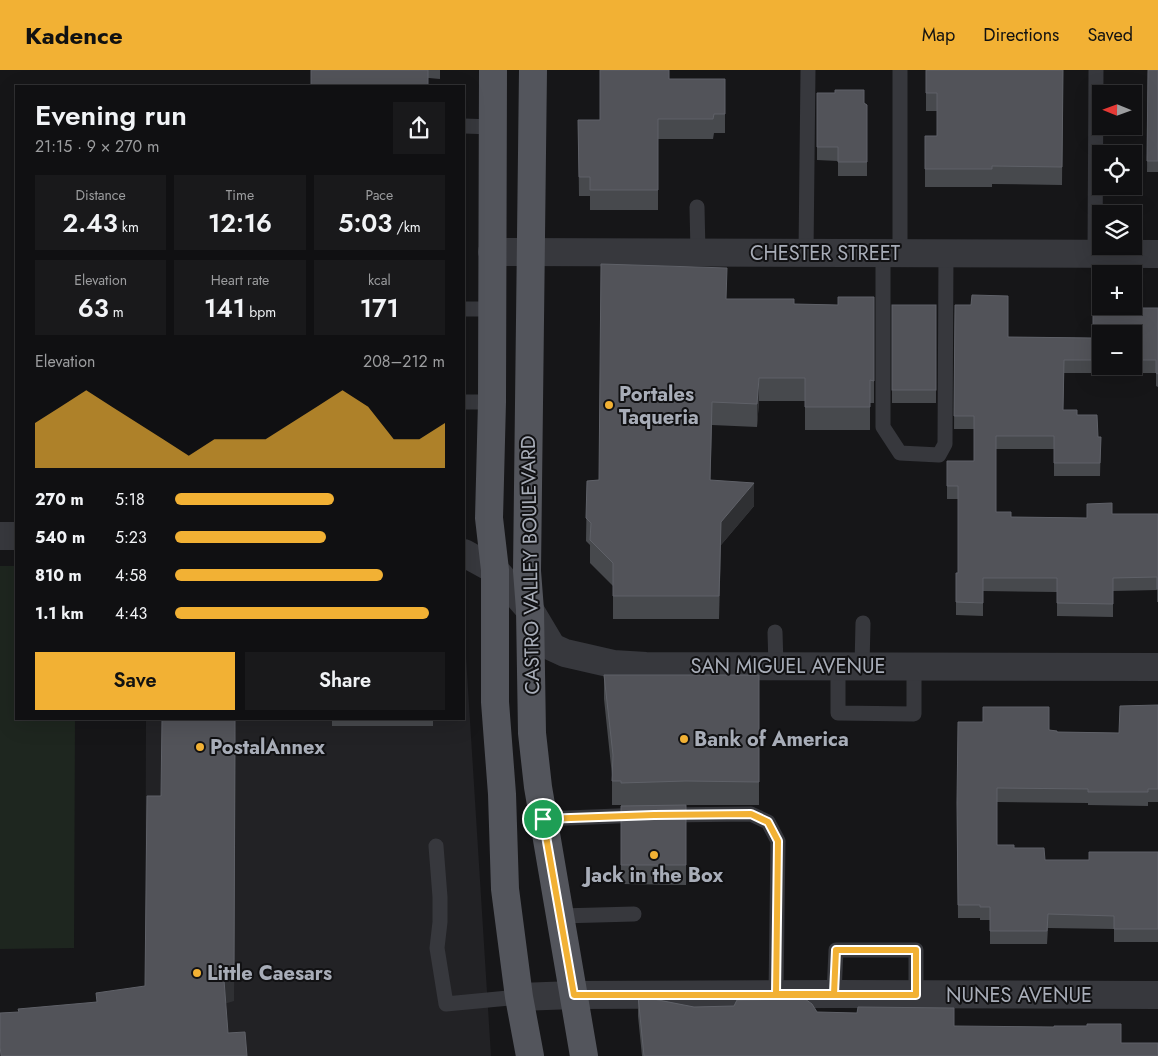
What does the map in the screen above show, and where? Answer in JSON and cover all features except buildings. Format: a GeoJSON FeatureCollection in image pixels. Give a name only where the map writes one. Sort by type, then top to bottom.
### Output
{"type":"FeatureCollection","features":[{"type":"Feature","properties":{"kind":"main road","name":"CASTRO VALLEY BOULEVARD"},"geometry":{"type":"LineString","coordinates":[[494,70],[492,402],[489,518],[495,570],[495,702],[502,794],[505,889],[519,997],[530,1056]]}},
{"type":"Feature","properties":{"kind":"main road","name":"CASTRO VALLEY BOULEVARD"},"geometry":{"type":"LineString","coordinates":[[533,70],[527,562],[530,610],[532,733],[543,819],[584,1056]]}},
{"type":"Feature","properties":{"kind":"street","name":"CHESTER STREET"},"geometry":{"type":"LineString","coordinates":[[492,252],[1092,254]]}},
{"type":"Feature","properties":{"kind":"street","name":"CHESTER STREET"},"geometry":{"type":"LineString","coordinates":[[1142,254],[1158,254]]}},
{"type":"Feature","properties":{"kind":"street"},"geometry":{"type":"LineString","coordinates":[[0,536],[15,536]]}},
{"type":"Feature","properties":{"kind":"street","name":"SAN MIGUEL AVENUE"},"geometry":{"type":"LineString","coordinates":[[465,554],[495,570],[530,610],[552,647],[565,653],[613,664],[646,666],[1158,666]]}},
{"type":"Feature","properties":{"kind":"street","name":"NUNES AVENUE"},"geometry":{"type":"LineString","coordinates":[[519,997],[776,994],[1158,995]]}},
{"type":"Feature","properties":{"kind":"lane"},"geometry":{"type":"LineString","coordinates":[[806,253],[808,70]]}},
{"type":"Feature","properties":{"kind":"lane"},"geometry":{"type":"LineString","coordinates":[[900,70],[883,427],[900,453],[939,455],[945,444],[946,253]]}},
{"type":"Feature","properties":{"kind":"lane"},"geometry":{"type":"LineString","coordinates":[[1095,205],[1096,70]]}},
{"type":"Feature","properties":{"kind":"lane"},"geometry":{"type":"LineString","coordinates":[[465,126],[493,127]]}},
{"type":"Feature","properties":{"kind":"lane"},"geometry":{"type":"LineString","coordinates":[[698,207],[698,252]]}},
{"type":"Feature","properties":{"kind":"lane"},"geometry":{"type":"LineString","coordinates":[[465,309],[492,309]]}},
{"type":"Feature","properties":{"kind":"lane"},"geometry":{"type":"LineString","coordinates":[[465,402],[492,402]]}},
{"type":"Feature","properties":{"kind":"lane"},"geometry":{"type":"LineString","coordinates":[[863,623],[838,713],[914,714],[914,666]]}},
{"type":"Feature","properties":{"kind":"lane"},"geometry":{"type":"LineString","coordinates":[[775,632],[776,666]]}},
{"type":"Feature","properties":{"kind":"lane"},"geometry":{"type":"LineString","coordinates":[[543,819],[751,814],[768,822],[778,841],[776,994]]}},
{"type":"Feature","properties":{"kind":"lane"},"geometry":{"type":"LineString","coordinates":[[436,846],[440,897],[437,948],[446,1004],[519,997]]}},
{"type":"Feature","properties":{"kind":"lane"},"geometry":{"type":"LineString","coordinates":[[560,916],[634,914]]}},
{"type":"Feature","properties":{"kind":"lane"},"geometry":{"type":"LineString","coordinates":[[834,994],[836,950],[916,950],[916,995]]}},
{"type":"Feature","properties":{"kind":"shaded area"},"geometry":{"type":"Polygon","coordinates":[[[0,566],[15,566],[15,720],[75,720],[74,948],[0,949],[0,566]]]}},
{"type":"Feature","properties":{"kind":"shaded area"},"geometry":{"type":"Polygon","coordinates":[[[465,641],[491,1056],[37,1056],[145,1009],[146,720],[465,720],[465,641]]]}},
{"type":"Feature","properties":{"kind":"place","name":"Portales Taqueria"},"geometry":{"type":"Point","coordinates":[609,405]}},
{"type":"Feature","properties":{"kind":"place","name":"Bank of America"},"geometry":{"type":"Point","coordinates":[684,739]}},
{"type":"Feature","properties":{"kind":"place","name":"PostalAnnex"},"geometry":{"type":"Point","coordinates":[200,747]}},
{"type":"Feature","properties":{"kind":"place","name":"Jack in the Box"},"geometry":{"type":"Point","coordinates":[654,855]}},
{"type":"Feature","properties":{"kind":"place","name":"Little Caesars"},"geometry":{"type":"Point","coordinates":[197,973]}},
{"type":"Feature","properties":{"kind":"route"},"geometry":{"type":"LineString","coordinates":[[751,814],[768,822],[778,841],[776,994],[834,994],[836,950],[916,950],[916,995],[574,995],[543,819],[751,814]]}}]}
